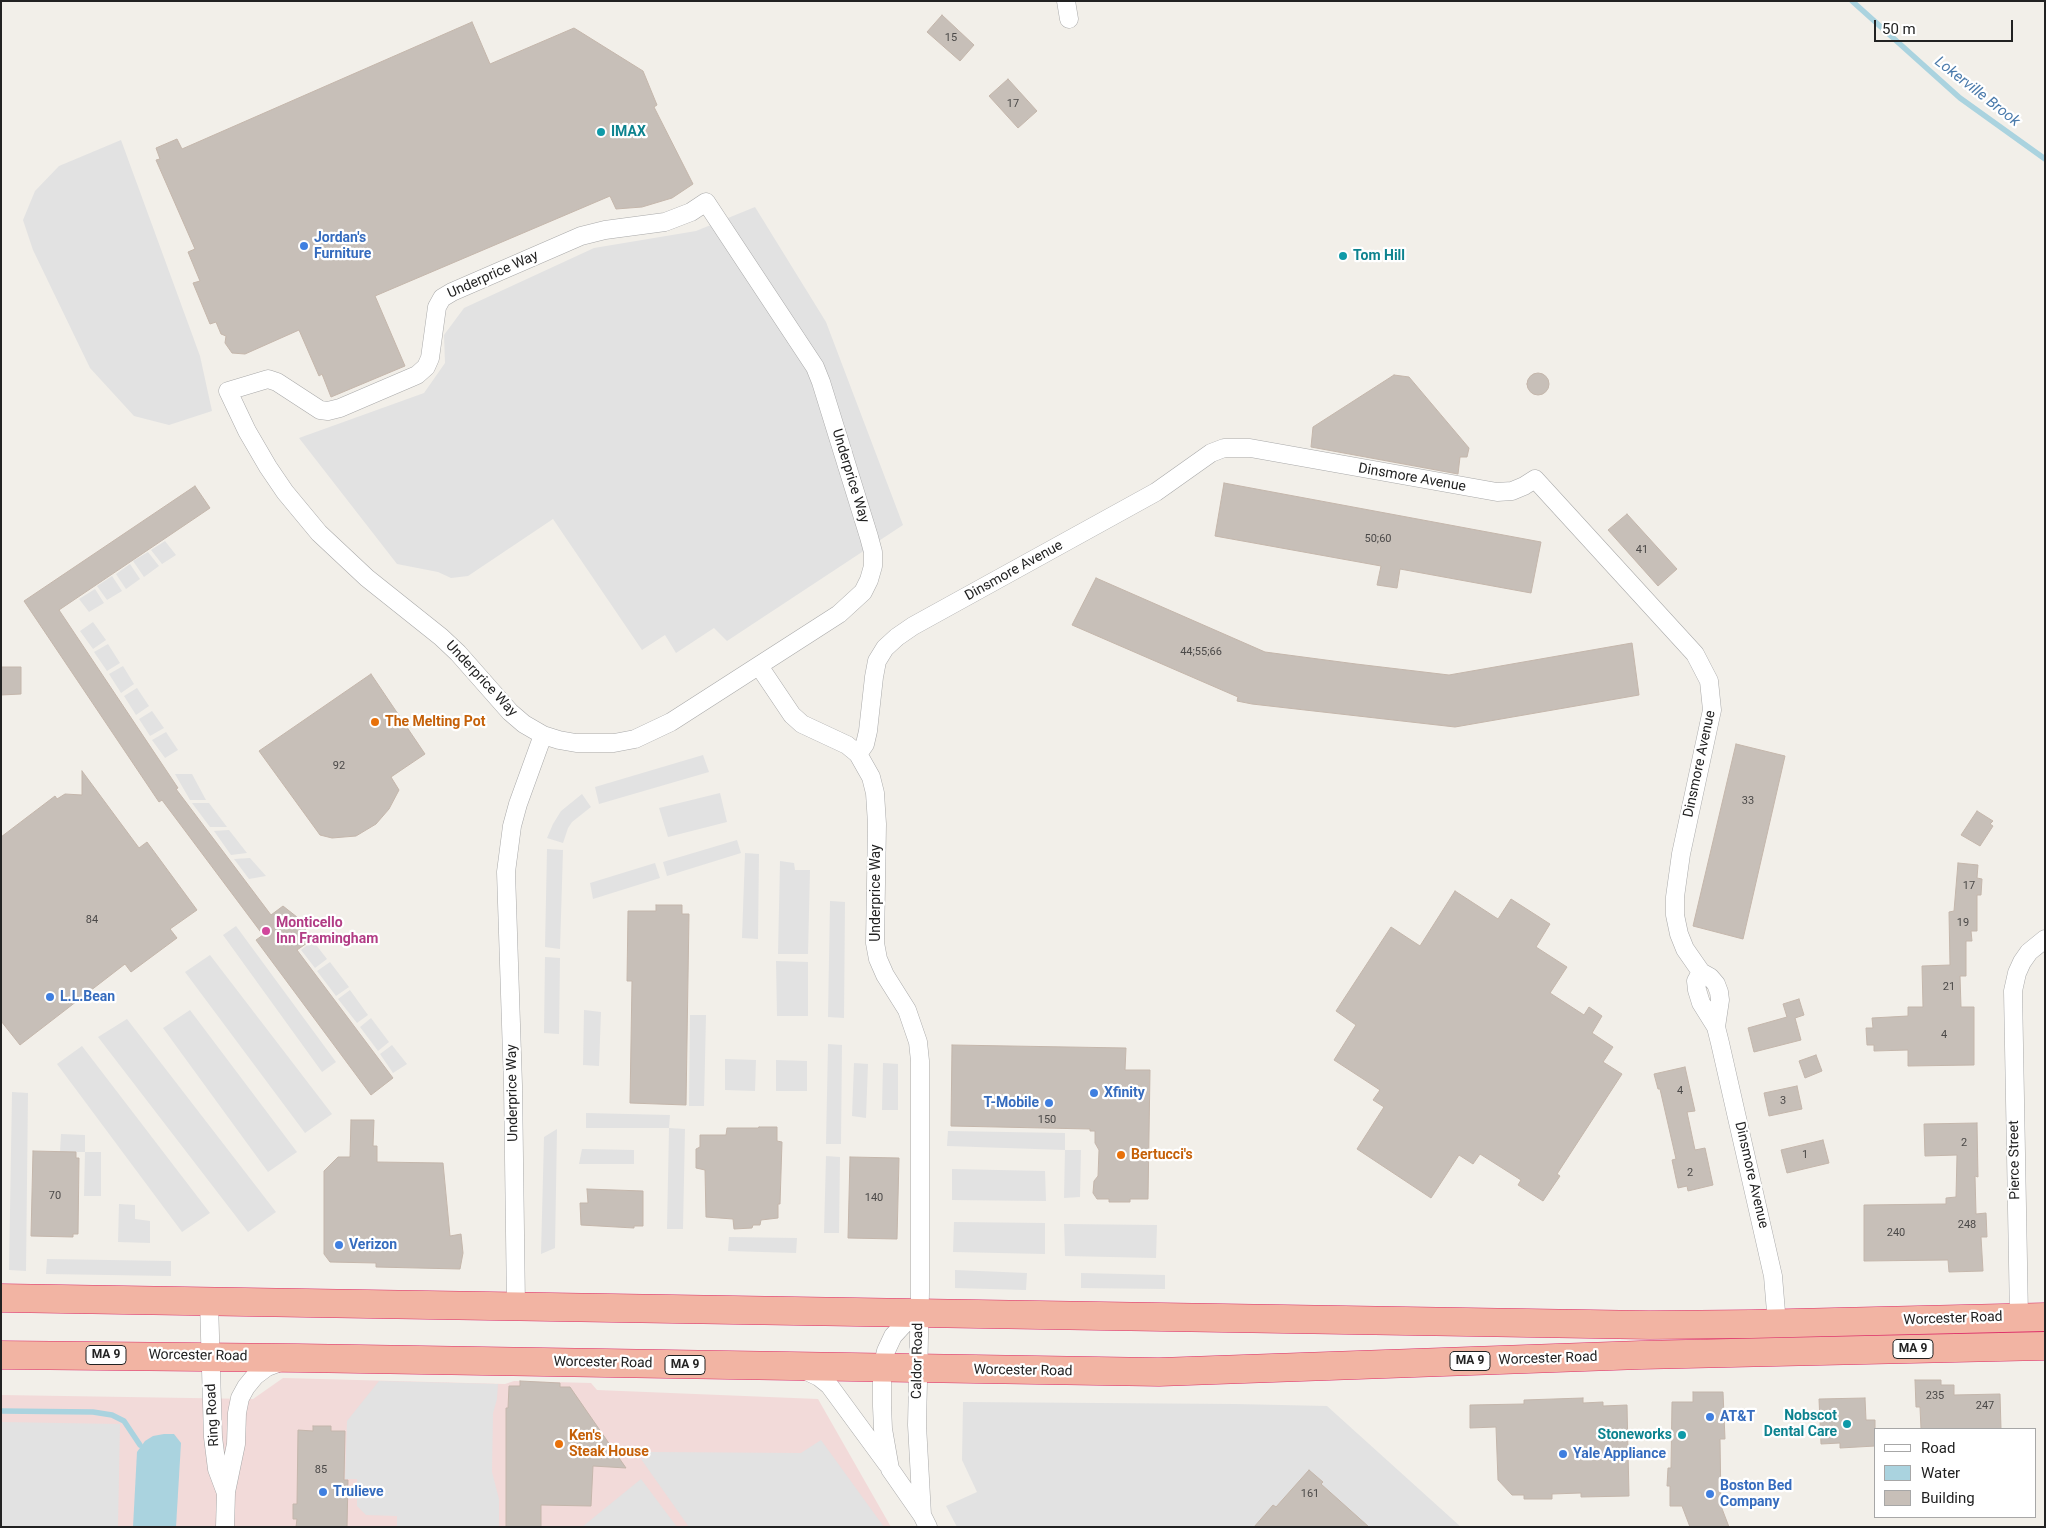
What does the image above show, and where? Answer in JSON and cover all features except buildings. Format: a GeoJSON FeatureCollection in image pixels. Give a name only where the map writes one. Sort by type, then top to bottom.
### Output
{"type":"FeatureCollection","features":[{"type":"Feature","properties":{"kind":"highway","name":"Worcester Road"},"geometry":{"type":"LineString","coordinates":[[1,1298],[1485,1323],[1777,1324],[2032,1317]]}},
{"type":"Feature","properties":{"kind":"highway","name":"Worcester Road"},"geometry":{"type":"LineString","coordinates":[[1,1354],[1192,1372],[1641,1355],[2045,1346]]}},
{"type":"Feature","properties":{"kind":"street"},"geometry":{"type":"LineString","coordinates":[[1066,1],[1069,19]]}},
{"type":"Feature","properties":{"kind":"street","name":"Underprice Way"},"geometry":{"type":"LineString","coordinates":[[706,202],[814,367],[824,391],[873,552],[873,566],[869,580],[854,601],[839,614],[671,722],[635,739],[614,743],[596,744],[559,740],[543,735],[524,724],[510,712],[458,653],[441,637],[367,578],[318,533],[285,492],[268,467],[247,431],[228,390],[268,379],[278,382],[320,410],[328,411],[340,408],[417,374],[426,367],[430,358],[437,307],[442,298],[452,292],[581,236],[612,229],[665,222],[691,212],[706,202]]}},
{"type":"Feature","properties":{"kind":"street","name":"Dinsmore Avenue"},"geometry":{"type":"LineString","coordinates":[[858,754],[865,744],[868,731],[874,677],[878,661],[885,648],[897,637],[913,626],[1149,496],[1211,453],[1224,448],[1250,448],[1497,492],[1524,486],[1535,479],[1695,654],[1709,681],[1712,710],[1681,854],[1675,896],[1675,915],[1679,934],[1685,949],[1701,972],[1710,977],[1716,984],[1720,1000],[1716,1027],[1773,1276],[1777,1324]]}},
{"type":"Feature","properties":{"kind":"street","name":"Underprice Way"},"geometry":{"type":"LineString","coordinates":[[758,666],[792,715],[802,724],[847,745],[858,754],[871,777],[877,807],[875,943],[878,959],[885,975],[907,1010],[918,1042],[920,1061],[920,1313]]}},
{"type":"Feature","properties":{"kind":"street","name":"Underprice Way"},"geometry":{"type":"LineString","coordinates":[[516,1306],[513,1085],[506,872],[512,826],[524,782],[543,735]]}},
{"type":"Feature","properties":{"kind":"street","name":"Pierce Street"},"geometry":{"type":"LineString","coordinates":[[2032,1317],[2012,1003],[2014,985],[2019,968],[2029,952],[2045,939]]}},
{"type":"Feature","properties":{"kind":"street","name":"Ring Road"},"geometry":{"type":"LineString","coordinates":[[209,1302],[213,1442],[218,1469],[226,1493],[225,1527]]}},
{"type":"Feature","properties":{"kind":"street","name":"Caldor Road"},"geometry":{"type":"LineString","coordinates":[[920,1313],[904,1324],[893,1336],[886,1351],[882,1368],[883,1429],[890,1469],[925,1521]]}},
{"type":"Feature","properties":{"kind":"street","name":"Caldor Road"},"geometry":{"type":"LineString","coordinates":[[920,1313],[917,1425],[925,1521]]}},
{"type":"Feature","properties":{"kind":"street"},"geometry":{"type":"LineString","coordinates":[[226,1493],[236,1444],[238,1405],[243,1392],[250,1381],[261,1371],[274,1364],[298,1358]]}},
{"type":"Feature","properties":{"kind":"street"},"geometry":{"type":"LineString","coordinates":[[792,1366],[807,1371],[829,1385],[890,1469]]}},
{"type":"Feature","properties":{"kind":"shaded area"},"geometry":{"type":"Polygon","coordinates":[[[121,140],[200,356],[212,411],[169,425],[134,416],[90,368],[33,250],[23,220],[35,191],[59,166],[121,140]]]}},
{"type":"Feature","properties":{"kind":"shaded area"},"geometry":{"type":"Polygon","coordinates":[[[755,207],[826,322],[903,525],[727,641],[714,628],[676,653],[665,635],[642,650],[553,519],[468,576],[451,578],[438,572],[397,564],[299,438],[424,393],[445,363],[444,335],[464,308],[594,248],[696,231],[755,207]]]}},
{"type":"Feature","properties":{"kind":"shaded area"},"geometry":{"type":"Polygon","coordinates":[[[165,541],[176,555],[162,564],[151,550],[165,541]]]}},
{"type":"Feature","properties":{"kind":"shaded area"},"geometry":{"type":"Polygon","coordinates":[[[148,552],[159,566],[144,577],[133,561],[148,552]]]}},
{"type":"Feature","properties":{"kind":"shaded area"},"geometry":{"type":"Polygon","coordinates":[[[130,564],[140,579],[126,589],[116,574],[130,564]]]}},
{"type":"Feature","properties":{"kind":"shaded area"},"geometry":{"type":"Polygon","coordinates":[[[112,576],[122,591],[107,600],[97,586],[112,576]]]}},
{"type":"Feature","properties":{"kind":"shaded area"},"geometry":{"type":"Polygon","coordinates":[[[95,589],[104,603],[89,612],[79,599],[95,589]]]}},
{"type":"Feature","properties":{"kind":"shaded area"},"geometry":{"type":"Polygon","coordinates":[[[93,622],[106,640],[93,649],[80,631],[93,622]]]}},
{"type":"Feature","properties":{"kind":"shaded area"},"geometry":{"type":"Polygon","coordinates":[[[108,644],[120,663],[107,671],[94,652],[108,644]]]}},
{"type":"Feature","properties":{"kind":"shaded area"},"geometry":{"type":"Polygon","coordinates":[[[123,666],[134,684],[121,693],[109,674],[123,666]]]}},
{"type":"Feature","properties":{"kind":"shaded area"},"geometry":{"type":"Polygon","coordinates":[[[137,688],[149,706],[136,715],[124,696],[137,688]]]}},
{"type":"Feature","properties":{"kind":"shaded area"},"geometry":{"type":"Polygon","coordinates":[[[152,711],[164,728],[150,736],[139,719],[152,711]]]}},
{"type":"Feature","properties":{"kind":"shaded area"},"geometry":{"type":"Polygon","coordinates":[[[166,732],[178,750],[165,758],[152,740],[166,732]]]}},
{"type":"Feature","properties":{"kind":"shaded area"},"geometry":{"type":"Polygon","coordinates":[[[703,755],[709,772],[599,804],[595,787],[703,755]]]}},
{"type":"Feature","properties":{"kind":"shaded area"},"geometry":{"type":"Polygon","coordinates":[[[175,774],[192,774],[206,800],[190,800],[175,774]]]}},
{"type":"Feature","properties":{"kind":"shaded area"},"geometry":{"type":"Polygon","coordinates":[[[720,793],[727,822],[668,837],[659,808],[720,793]]]}},
{"type":"Feature","properties":{"kind":"shaded area"},"geometry":{"type":"Polygon","coordinates":[[[582,794],[591,807],[572,822],[563,843],[547,838],[561,811],[582,794]]]}},
{"type":"Feature","properties":{"kind":"shaded area"},"geometry":{"type":"Polygon","coordinates":[[[192,803],[209,803],[227,827],[210,827],[192,803]]]}},
{"type":"Feature","properties":{"kind":"shaded area"},"geometry":{"type":"Polygon","coordinates":[[[229,830],[247,853],[231,855],[214,831],[229,830]]]}},
{"type":"Feature","properties":{"kind":"shaded area"},"geometry":{"type":"Polygon","coordinates":[[[737,840],[741,853],[667,876],[663,862],[737,840]]]}},
{"type":"Feature","properties":{"kind":"shaded area"},"geometry":{"type":"Polygon","coordinates":[[[547,849],[563,850],[560,949],[545,947],[547,849]]]}},
{"type":"Feature","properties":{"kind":"shaded area"},"geometry":{"type":"Polygon","coordinates":[[[745,853],[759,854],[758,939],[742,938],[745,853]]]}},
{"type":"Feature","properties":{"kind":"shaded area"},"geometry":{"type":"Polygon","coordinates":[[[250,858],[266,876],[249,879],[234,859],[250,858]]]}},
{"type":"Feature","properties":{"kind":"shaded area"},"geometry":{"type":"Polygon","coordinates":[[[780,861],[794,863],[795,870],[810,870],[808,954],[778,954],[780,861]]]}},
{"type":"Feature","properties":{"kind":"shaded area"},"geometry":{"type":"Polygon","coordinates":[[[655,863],[660,878],[593,899],[590,883],[655,863]]]}},
{"type":"Feature","properties":{"kind":"shaded area"},"geometry":{"type":"Polygon","coordinates":[[[830,901],[845,902],[844,1018],[828,1017],[830,901]]]}},
{"type":"Feature","properties":{"kind":"shaded area"},"geometry":{"type":"Polygon","coordinates":[[[236,926],[336,1062],[322,1072],[223,935],[236,926]]]}},
{"type":"Feature","properties":{"kind":"shaded area"},"geometry":{"type":"Polygon","coordinates":[[[313,941],[327,959],[315,968],[301,950],[313,941]]]}},
{"type":"Feature","properties":{"kind":"shaded area"},"geometry":{"type":"Polygon","coordinates":[[[210,955],[332,1114],[305,1133],[185,972],[210,955]]]}},
{"type":"Feature","properties":{"kind":"shaded area"},"geometry":{"type":"Polygon","coordinates":[[[545,957],[560,958],[559,1034],[544,1033],[545,957]]]}},
{"type":"Feature","properties":{"kind":"shaded area"},"geometry":{"type":"Polygon","coordinates":[[[776,961],[808,962],[808,1016],[777,1016],[776,961]]]}},
{"type":"Feature","properties":{"kind":"shaded area"},"geometry":{"type":"Polygon","coordinates":[[[330,962],[349,987],[336,996],[317,971],[330,962]]]}},
{"type":"Feature","properties":{"kind":"shaded area"},"geometry":{"type":"Polygon","coordinates":[[[350,990],[368,1015],[357,1023],[338,999],[350,990]]]}},
{"type":"Feature","properties":{"kind":"shaded area"},"geometry":{"type":"Polygon","coordinates":[[[190,1010],[297,1152],[268,1172],[163,1028],[190,1010]]]}},
{"type":"Feature","properties":{"kind":"shaded area"},"geometry":{"type":"Polygon","coordinates":[[[584,1010],[601,1012],[599,1066],[583,1065],[584,1010]]]}},
{"type":"Feature","properties":{"kind":"shaded area"},"geometry":{"type":"Polygon","coordinates":[[[690,1015],[706,1015],[704,1106],[689,1106],[690,1015]]]}},
{"type":"Feature","properties":{"kind":"shaded area"},"geometry":{"type":"Polygon","coordinates":[[[371,1018],[389,1042],[378,1051],[360,1027],[371,1018]]]}},
{"type":"Feature","properties":{"kind":"shaded area"},"geometry":{"type":"Polygon","coordinates":[[[127,1019],[276,1212],[248,1232],[98,1037],[127,1019]]]}},
{"type":"Feature","properties":{"kind":"shaded area"},"geometry":{"type":"Polygon","coordinates":[[[828,1044],[842,1045],[841,1144],[826,1144],[828,1044]]]}},
{"type":"Feature","properties":{"kind":"shaded area"},"geometry":{"type":"Polygon","coordinates":[[[392,1045],[407,1064],[393,1073],[380,1054],[392,1045]]]}},
{"type":"Feature","properties":{"kind":"shaded area"},"geometry":{"type":"Polygon","coordinates":[[[82,1046],[210,1213],[182,1232],[57,1064],[82,1046]]]}},
{"type":"Feature","properties":{"kind":"shaded area"},"geometry":{"type":"Polygon","coordinates":[[[725,1059],[756,1060],[755,1091],[725,1090],[725,1059]]]}},
{"type":"Feature","properties":{"kind":"shaded area"},"geometry":{"type":"Polygon","coordinates":[[[776,1060],[807,1061],[807,1091],[776,1091],[776,1060]]]}},
{"type":"Feature","properties":{"kind":"shaded area"},"geometry":{"type":"Polygon","coordinates":[[[854,1063],[868,1064],[866,1118],[852,1116],[854,1063]]]}},
{"type":"Feature","properties":{"kind":"shaded area"},"geometry":{"type":"Polygon","coordinates":[[[883,1063],[898,1064],[898,1110],[882,1110],[883,1063]]]}},
{"type":"Feature","properties":{"kind":"shaded area"},"geometry":{"type":"Polygon","coordinates":[[[12,1092],[28,1093],[26,1271],[9,1270],[12,1092]]]}},
{"type":"Feature","properties":{"kind":"shaded area"},"geometry":{"type":"Polygon","coordinates":[[[586,1113],[670,1115],[669,1128],[586,1128],[586,1113]]]}},
{"type":"Feature","properties":{"kind":"shaded area"},"geometry":{"type":"Polygon","coordinates":[[[669,1128],[685,1129],[683,1229],[667,1229],[669,1128]]]}},
{"type":"Feature","properties":{"kind":"shaded area"},"geometry":{"type":"Polygon","coordinates":[[[557,1129],[555,1248],[541,1254],[544,1137],[557,1129]]]}},
{"type":"Feature","properties":{"kind":"shaded area"},"geometry":{"type":"Polygon","coordinates":[[[948,1131],[1065,1133],[1065,1150],[947,1146],[948,1131]]]}},
{"type":"Feature","properties":{"kind":"shaded area"},"geometry":{"type":"Polygon","coordinates":[[[61,1134],[85,1135],[85,1152],[60,1152],[61,1134]]]}},
{"type":"Feature","properties":{"kind":"shaded area"},"geometry":{"type":"Polygon","coordinates":[[[582,1149],[634,1150],[634,1164],[579,1164],[582,1149]]]}},
{"type":"Feature","properties":{"kind":"shaded area"},"geometry":{"type":"Polygon","coordinates":[[[1065,1150],[1081,1150],[1080,1197],[1064,1198],[1065,1150]]]}},
{"type":"Feature","properties":{"kind":"shaded area"},"geometry":{"type":"Polygon","coordinates":[[[85,1152],[101,1152],[101,1196],[84,1196],[85,1152]]]}},
{"type":"Feature","properties":{"kind":"shaded area"},"geometry":{"type":"Polygon","coordinates":[[[826,1156],[840,1157],[839,1233],[824,1233],[826,1156]]]}},
{"type":"Feature","properties":{"kind":"shaded area"},"geometry":{"type":"Polygon","coordinates":[[[952,1169],[1045,1171],[1046,1201],[952,1200],[952,1169]]]}},
{"type":"Feature","properties":{"kind":"shaded area"},"geometry":{"type":"Polygon","coordinates":[[[119,1204],[135,1205],[135,1219],[150,1221],[150,1243],[118,1242],[119,1204]]]}},
{"type":"Feature","properties":{"kind":"shaded area"},"geometry":{"type":"Polygon","coordinates":[[[954,1222],[1045,1223],[1045,1254],[953,1252],[954,1222]]]}},
{"type":"Feature","properties":{"kind":"shaded area"},"geometry":{"type":"Polygon","coordinates":[[[1064,1224],[1157,1225],[1156,1258],[1065,1256],[1064,1224]]]}},
{"type":"Feature","properties":{"kind":"shaded area"},"geometry":{"type":"Polygon","coordinates":[[[729,1237],[797,1238],[796,1253],[728,1251],[729,1237]]]}},
{"type":"Feature","properties":{"kind":"shaded area"},"geometry":{"type":"Polygon","coordinates":[[[47,1259],[171,1261],[171,1276],[46,1274],[47,1259]]]}},
{"type":"Feature","properties":{"kind":"shaded area"},"geometry":{"type":"Polygon","coordinates":[[[955,1270],[1027,1273],[1026,1290],[955,1288],[955,1270]]]}},
{"type":"Feature","properties":{"kind":"shaded area"},"geometry":{"type":"Polygon","coordinates":[[[1081,1273],[1165,1275],[1165,1289],[1081,1288],[1081,1273]]]}},
{"type":"Feature","properties":{"kind":"shaded area"},"geometry":{"type":"Polygon","coordinates":[[[283,1378],[505,1384],[514,1381],[591,1383],[597,1390],[818,1399],[891,1527],[1,1527],[1,1395],[253,1399],[283,1378]]]}},
{"type":"Feature","properties":{"kind":"shaded area"},"geometry":{"type":"Polygon","coordinates":[[[379,1381],[498,1384],[497,1399],[493,1413],[492,1472],[499,1499],[499,1527],[397,1527],[397,1516],[366,1515],[357,1506],[357,1479],[345,1479],[347,1421],[379,1381]]]}},
{"type":"Feature","properties":{"kind":"shaded area"},"geometry":{"type":"Polygon","coordinates":[[[963,1402],[1327,1406],[1461,1527],[957,1527],[946,1506],[977,1492],[962,1460],[963,1402]]]}},
{"type":"Feature","properties":{"kind":"shaded area"},"geometry":{"type":"Polygon","coordinates":[[[1,1422],[120,1424],[118,1527],[1,1527],[1,1422]]]}},
{"type":"Feature","properties":{"kind":"shaded area"},"geometry":{"type":"Polygon","coordinates":[[[821,1440],[884,1527],[689,1527],[641,1459],[650,1452],[801,1453],[821,1440]]]}},
{"type":"Feature","properties":{"kind":"shaded area"},"geometry":{"type":"Polygon","coordinates":[[[641,1479],[677,1527],[582,1527],[641,1479]]]}},
{"type":"Feature","properties":{"kind":"water"},"geometry":{"type":"Polygon","coordinates":[[[174,1434],[181,1443],[176,1527],[133,1527],[137,1452],[145,1441],[153,1436],[174,1434]]]}},
{"type":"Feature","properties":{"kind":"waterway","name":"Lokerville Brook"},"geometry":{"type":"LineString","coordinates":[[1852,1],[1960,98],[2045,159]]}},
{"type":"Feature","properties":{"kind":"waterway"},"geometry":{"type":"LineString","coordinates":[[1,1411],[93,1412],[112,1415],[124,1421],[140,1445]]}},
{"type":"Feature","properties":{"kind":"place","name":"IMAX"},"geometry":{"type":"Point","coordinates":[601,132]}},
{"type":"Feature","properties":{"kind":"place","name":"Jordan's Furniture"},"geometry":{"type":"Point","coordinates":[304,246]}},
{"type":"Feature","properties":{"kind":"place","name":"Tom Hill"},"geometry":{"type":"Point","coordinates":[1343,256]}},
{"type":"Feature","properties":{"kind":"place","name":"The Melting Pot"},"geometry":{"type":"Point","coordinates":[375,722]}},
{"type":"Feature","properties":{"kind":"place","name":"Monticello Inn Framingham"},"geometry":{"type":"Point","coordinates":[266,931]}},
{"type":"Feature","properties":{"kind":"place","name":"L.L.Bean"},"geometry":{"type":"Point","coordinates":[50,997]}},
{"type":"Feature","properties":{"kind":"place","name":"Xfinity"},"geometry":{"type":"Point","coordinates":[1094,1093]}},
{"type":"Feature","properties":{"kind":"place","name":"T-Mobile"},"geometry":{"type":"Point","coordinates":[1049,1103]}},
{"type":"Feature","properties":{"kind":"place","name":"Bertucci's"},"geometry":{"type":"Point","coordinates":[1121,1155]}},
{"type":"Feature","properties":{"kind":"place","name":"Verizon"},"geometry":{"type":"Point","coordinates":[339,1245]}},
{"type":"Feature","properties":{"kind":"place","name":"AT&T"},"geometry":{"type":"Point","coordinates":[1710,1417]}},
{"type":"Feature","properties":{"kind":"place","name":"Nobscot Dental Care"},"geometry":{"type":"Point","coordinates":[1847,1424]}},
{"type":"Feature","properties":{"kind":"place","name":"Stoneworks"},"geometry":{"type":"Point","coordinates":[1682,1435]}},
{"type":"Feature","properties":{"kind":"place","name":"Ken's Steak House"},"geometry":{"type":"Point","coordinates":[559,1444]}},
{"type":"Feature","properties":{"kind":"place","name":"Yale Appliance"},"geometry":{"type":"Point","coordinates":[1563,1454]}},
{"type":"Feature","properties":{"kind":"place","name":"Trulieve"},"geometry":{"type":"Point","coordinates":[323,1492]}},
{"type":"Feature","properties":{"kind":"place","name":"Boston Bed Company"},"geometry":{"type":"Point","coordinates":[1710,1494]}}]}
